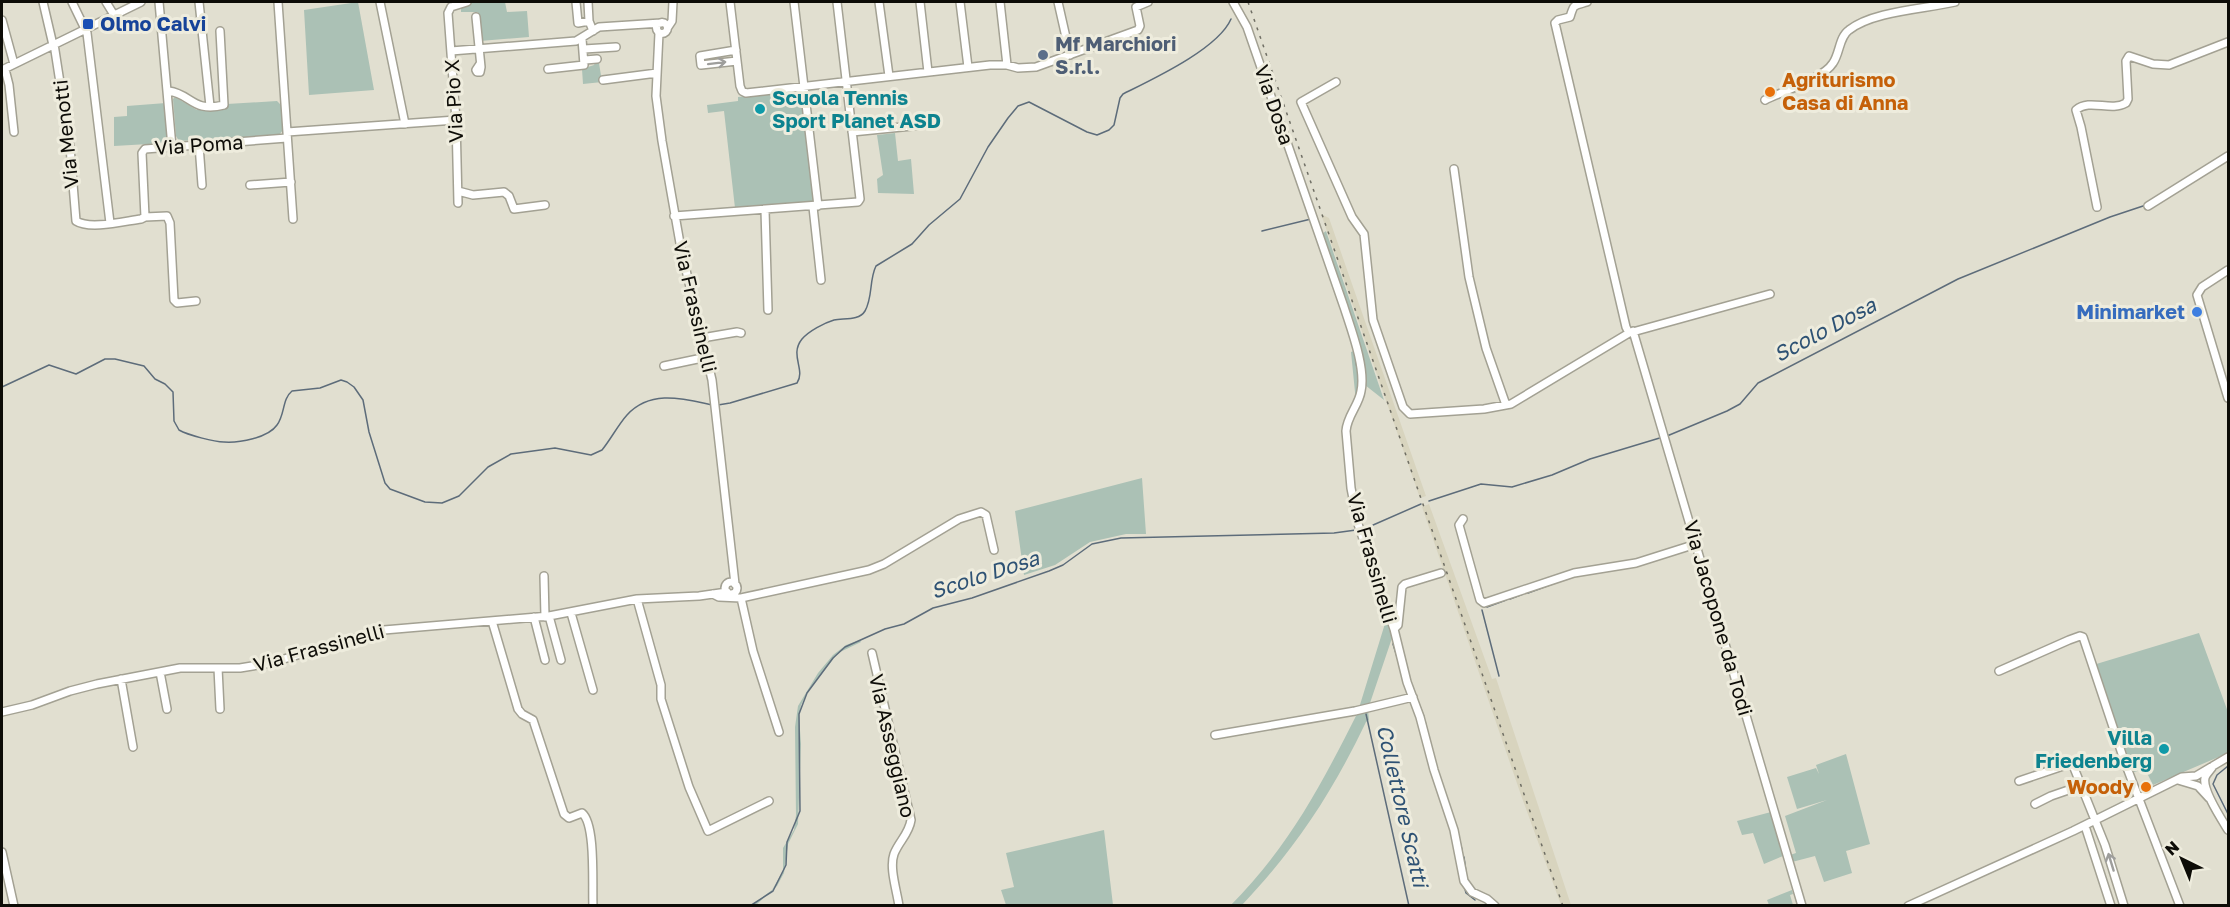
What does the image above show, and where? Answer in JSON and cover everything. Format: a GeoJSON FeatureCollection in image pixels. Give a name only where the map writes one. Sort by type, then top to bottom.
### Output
{"type":"FeatureCollection","features":[{"type":"Feature","properties":{"kind":"street","name":"Via Menotti"},"geometry":{"type":"LineString","coordinates":[[44,2],[63,92],[77,223],[84,225],[110,223]]}},
{"type":"Feature","properties":{"kind":"street"},"geometry":{"type":"LineString","coordinates":[[72,2],[86,29],[110,223],[146,217],[168,217],[174,300],[177,303],[196,302]]}},
{"type":"Feature","properties":{"kind":"street"},"geometry":{"type":"LineString","coordinates":[[106,2],[114,15]]}},
{"type":"Feature","properties":{"kind":"street"},"geometry":{"type":"LineString","coordinates":[[14,132],[9,85],[3,69],[141,2]]}},
{"type":"Feature","properties":{"kind":"street"},"geometry":{"type":"LineString","coordinates":[[159,2],[169,91],[172,147]]}},
{"type":"Feature","properties":{"kind":"street"},"geometry":{"type":"LineString","coordinates":[[199,2],[210,106]]}},
{"type":"Feature","properties":{"kind":"street"},"geometry":{"type":"LineString","coordinates":[[278,2],[293,219]]}},
{"type":"Feature","properties":{"kind":"street"},"geometry":{"type":"LineString","coordinates":[[380,2],[405,124]]}},
{"type":"Feature","properties":{"kind":"street"},"geometry":{"type":"LineString","coordinates":[[449,4],[467,2]]}},
{"type":"Feature","properties":{"kind":"street"},"geometry":{"type":"LineString","coordinates":[[576,2],[578,22],[590,21]]}},
{"type":"Feature","properties":{"kind":"street"},"geometry":{"type":"LineString","coordinates":[[588,2],[593,31]]}},
{"type":"Feature","properties":{"kind":"street","name":"Via Frassinelli"},"geometry":{"type":"LineString","coordinates":[[673,2],[672,21],[662,28],[656,96],[674,216],[716,400],[732,571],[730,588]]}},
{"type":"Feature","properties":{"kind":"street"},"geometry":{"type":"LineString","coordinates":[[730,2],[740,86],[743,92],[968,68],[1007,65],[1018,69],[1036,67],[1138,30],[1140,26],[1136,7],[1148,2]]}},
{"type":"Feature","properties":{"kind":"street"},"geometry":{"type":"LineString","coordinates":[[795,2],[816,207],[821,280]]}},
{"type":"Feature","properties":{"kind":"street"},"geometry":{"type":"LineString","coordinates":[[674,216],[816,207],[855,203],[860,199],[837,2]]}},
{"type":"Feature","properties":{"kind":"street"},"geometry":{"type":"LineString","coordinates":[[879,2],[889,76]]}},
{"type":"Feature","properties":{"kind":"street"},"geometry":{"type":"LineString","coordinates":[[920,2],[928,72]]}},
{"type":"Feature","properties":{"kind":"street"},"geometry":{"type":"LineString","coordinates":[[960,2],[968,68]]}},
{"type":"Feature","properties":{"kind":"street"},"geometry":{"type":"LineString","coordinates":[[1000,2],[1007,65]]}},
{"type":"Feature","properties":{"kind":"street"},"geometry":{"type":"LineString","coordinates":[[1058,2],[1070,55]]}},
{"type":"Feature","properties":{"kind":"street","name":"Via Dosa"},"geometry":{"type":"LineString","coordinates":[[1233,2],[1247,27],[1311,211]]}},
{"type":"Feature","properties":{"kind":"street","name":"Via Jacopone da Todi"},"geometry":{"type":"LineString","coordinates":[[1587,2],[1572,7],[1570,17],[1555,23],[1626,327],[1631,332],[1662,430],[1802,906]]}},
{"type":"Feature","properties":{"kind":"street"},"geometry":{"type":"LineString","coordinates":[[1765,100],[1824,73],[1834,62],[1845,34],[1851,28],[1911,9],[1955,2]]}},
{"type":"Feature","properties":{"kind":"street","name":"Via Pio X"},"geometry":{"type":"LineString","coordinates":[[449,4],[458,203]]}},
{"type":"Feature","properties":{"kind":"street"},"geometry":{"type":"LineString","coordinates":[[476,17],[480,64]]}},
{"type":"Feature","properties":{"kind":"street"},"geometry":{"type":"LineString","coordinates":[[2,20],[14,64]]}},
{"type":"Feature","properties":{"kind":"street"},"geometry":{"type":"LineString","coordinates":[[451,51],[576,41],[599,27],[640,24],[662,28]]}},
{"type":"Feature","properties":{"kind":"street"},"geometry":{"type":"LineString","coordinates":[[169,91],[197,106],[222,106],[224,103],[220,31]]}},
{"type":"Feature","properties":{"kind":"street"},"geometry":{"type":"LineString","coordinates":[[548,69],[584,66],[582,39]]}},
{"type":"Feature","properties":{"kind":"street"},"geometry":{"type":"LineString","coordinates":[[2097,207],[2076,110],[2083,105],[2122,106],[2126,103],[2128,99],[2126,61],[2129,56],[2153,64],[2169,65],[2229,42]]}},
{"type":"Feature","properties":{"kind":"street"},"geometry":{"type":"LineString","coordinates":[[584,49],[616,47]]}},
{"type":"Feature","properties":{"kind":"street"},"geometry":{"type":"LineString","coordinates":[[736,50],[700,56],[701,65],[737,61]]}},
{"type":"Feature","properties":{"kind":"street"},"geometry":{"type":"LineString","coordinates":[[585,60],[597,59]]}},
{"type":"Feature","properties":{"kind":"street"},"geometry":{"type":"LineString","coordinates":[[603,80],[657,73]]}},
{"type":"Feature","properties":{"kind":"street"},"geometry":{"type":"LineString","coordinates":[[1336,82],[1301,102],[1354,221],[1364,234],[1373,320],[1403,407],[1410,414],[1472,410],[1515,402],[1631,332],[1770,294]]}},
{"type":"Feature","properties":{"kind":"street","name":"Via Poma"},"geometry":{"type":"LineString","coordinates":[[146,217],[143,150],[148,148],[456,120]]}},
{"type":"Feature","properties":{"kind":"street"},"geometry":{"type":"LineString","coordinates":[[852,132],[932,124]]}},
{"type":"Feature","properties":{"kind":"street"},"geometry":{"type":"LineString","coordinates":[[199,145],[202,185]]}},
{"type":"Feature","properties":{"kind":"street"},"geometry":{"type":"LineString","coordinates":[[2148,206],[2229,156]]}},
{"type":"Feature","properties":{"kind":"street"},"geometry":{"type":"LineString","coordinates":[[1454,169],[1469,277],[1486,348],[1506,405]]}},
{"type":"Feature","properties":{"kind":"street"},"geometry":{"type":"LineString","coordinates":[[250,185],[291,182]]}},
{"type":"Feature","properties":{"kind":"street"},"geometry":{"type":"LineString","coordinates":[[458,191],[473,195],[504,192],[509,196],[514,209],[545,205]]}},
{"type":"Feature","properties":{"kind":"street"},"geometry":{"type":"LineString","coordinates":[[765,210],[768,310]]}},
{"type":"Feature","properties":{"kind":"street","name":"Via Frassinelli"},"geometry":{"type":"LineString","coordinates":[[1311,211],[1344,307],[1361,376],[1360,396],[1349,418],[1346,431],[1351,488],[1359,528],[1394,629],[1403,670],[1454,830],[1464,881],[1472,892],[1496,906]]}},
{"type":"Feature","properties":{"kind":"street"},"geometry":{"type":"LineString","coordinates":[[2229,270],[2202,287],[2197,295],[2229,398]]}},
{"type":"Feature","properties":{"kind":"street"},"geometry":{"type":"LineString","coordinates":[[702,338],[741,333]]}},
{"type":"Feature","properties":{"kind":"street"},"geometry":{"type":"LineString","coordinates":[[664,366],[707,357]]}},
{"type":"Feature","properties":{"kind":"street","name":"Via Frassinelli"},"geometry":{"type":"LineString","coordinates":[[2,712],[32,705],[69,691],[180,668],[247,667],[270,663],[384,630],[547,616],[637,599],[715,593],[719,597],[743,598],[869,570],[884,564],[958,519],[981,512],[986,515],[994,550]]}},
{"type":"Feature","properties":{"kind":"street"},"geometry":{"type":"LineString","coordinates":[[1463,519],[1459,525],[1480,600],[1484,603],[1575,573],[1636,563],[1696,544]]}},
{"type":"Feature","properties":{"kind":"street"},"geometry":{"type":"LineString","coordinates":[[1394,629],[1398,625],[1402,587],[1440,573]]}},
{"type":"Feature","properties":{"kind":"street"},"geometry":{"type":"LineString","coordinates":[[544,576],[547,616],[561,660]]}},
{"type":"Feature","properties":{"kind":"street"},"geometry":{"type":"LineString","coordinates":[[715,593],[730,588],[743,598],[753,651],[779,732]]}},
{"type":"Feature","properties":{"kind":"street"},"geometry":{"type":"LineString","coordinates":[[637,599],[661,684],[661,699],[689,787],[708,831],[769,801]]}},
{"type":"Feature","properties":{"kind":"street"},"geometry":{"type":"LineString","coordinates":[[571,613],[593,690]]}},
{"type":"Feature","properties":{"kind":"street"},"geometry":{"type":"LineString","coordinates":[[534,617],[545,660]]}},
{"type":"Feature","properties":{"kind":"street"},"geometry":{"type":"LineString","coordinates":[[492,621],[518,709],[523,715],[533,720],[564,814],[569,818],[582,813],[588,820],[593,906]]}},
{"type":"Feature","properties":{"kind":"street"},"geometry":{"type":"LineString","coordinates":[[1999,671],[2080,636],[2085,641],[2124,760],[2180,906]]}},
{"type":"Feature","properties":{"kind":"street","name":"Via Asseggiano"},"geometry":{"type":"LineString","coordinates":[[872,653],[911,820],[908,833],[897,848],[892,860],[899,906]]}},
{"type":"Feature","properties":{"kind":"street"},"geometry":{"type":"LineString","coordinates":[[218,668],[220,710]]}},
{"type":"Feature","properties":{"kind":"street"},"geometry":{"type":"LineString","coordinates":[[160,672],[167,710]]}},
{"type":"Feature","properties":{"kind":"street"},"geometry":{"type":"LineString","coordinates":[[121,679],[133,747]]}},
{"type":"Feature","properties":{"kind":"street"},"geometry":{"type":"LineString","coordinates":[[1215,735],[1355,711],[1413,697]]}},
{"type":"Feature","properties":{"kind":"street"},"geometry":{"type":"LineString","coordinates":[[2199,781],[2215,765],[2229,757]]}},
{"type":"Feature","properties":{"kind":"street"},"geometry":{"type":"LineString","coordinates":[[2019,781],[2072,764],[2095,819],[2124,906]]}},
{"type":"Feature","properties":{"kind":"street"},"geometry":{"type":"LineString","coordinates":[[1908,906],[2085,826],[2185,776],[2199,781],[2229,830]]}},
{"type":"Feature","properties":{"kind":"street"},"geometry":{"type":"LineString","coordinates":[[2035,804],[2080,786]]}},
{"type":"Feature","properties":{"kind":"street"},"geometry":{"type":"LineString","coordinates":[[2085,826],[2111,906]]}},
{"type":"Feature","properties":{"kind":"street"},"geometry":{"type":"LineString","coordinates":[[2,852],[14,906]]}},
{"type":"Feature","properties":{"kind":"street"},"geometry":{"type":"LineString","coordinates":[[1930,896],[1933,906]]}},
{"type":"Feature","properties":{"kind":"shaded area"},"geometry":{"type":"Polygon","coordinates":[[[1321,214],[1329,218],[1426,496],[1420,498],[1321,214]]]}},
{"type":"Feature","properties":{"kind":"shaded area"},"geometry":{"type":"Polygon","coordinates":[[[1429,504],[1492,679],[1496,678],[1571,905],[1561,905],[1521,795],[1422,507],[1429,504]]]}},
{"type":"Feature","properties":{"kind":"green space"},"geometry":{"type":"Polygon","coordinates":[[[358,2],[374,90],[309,95],[304,10],[358,2]]]}},
{"type":"Feature","properties":{"kind":"green space"},"geometry":{"type":"Polygon","coordinates":[[[473,2],[505,2],[507,12],[527,11],[529,37],[480,41],[478,12],[461,12],[461,7],[473,2]]]}},
{"type":"Feature","properties":{"kind":"green space"},"geometry":{"type":"Polygon","coordinates":[[[599,63],[602,82],[583,84],[582,69],[599,63]]]}},
{"type":"Feature","properties":{"kind":"green space"},"geometry":{"type":"Polygon","coordinates":[[[800,92],[801,96],[813,201],[735,208],[724,111],[708,113],[707,105],[738,101],[738,97],[800,92]]]}},
{"type":"Feature","properties":{"kind":"green space"},"geometry":{"type":"Polygon","coordinates":[[[175,97],[197,110],[227,109],[227,104],[277,101],[282,106],[283,130],[279,135],[179,141],[176,136],[173,99],[175,97]]]}},
{"type":"Feature","properties":{"kind":"green space"},"geometry":{"type":"Polygon","coordinates":[[[166,103],[168,140],[166,143],[114,146],[114,117],[127,116],[127,106],[166,103]]]}},
{"type":"Feature","properties":{"kind":"green space"},"geometry":{"type":"Polygon","coordinates":[[[895,133],[898,161],[911,159],[914,194],[878,193],[877,179],[883,175],[877,135],[895,133]]]}},
{"type":"Feature","properties":{"kind":"green space"},"geometry":{"type":"Polygon","coordinates":[[[1326,231],[1384,400],[1365,385],[1322,234],[1326,231]]]}},
{"type":"Feature","properties":{"kind":"green space"},"geometry":{"type":"Polygon","coordinates":[[[1354,351],[1361,382],[1356,402],[1351,352],[1354,351]]]}},
{"type":"Feature","properties":{"kind":"green space"},"geometry":{"type":"Polygon","coordinates":[[[1142,478],[1146,534],[1126,534],[1090,542],[1055,565],[1024,575],[1015,511],[1142,478]]]}},
{"type":"Feature","properties":{"kind":"green space"},"geometry":{"type":"Polygon","coordinates":[[[1387,617],[1392,638],[1369,706],[1359,708],[1387,617]]]}},
{"type":"Feature","properties":{"kind":"green space"},"geometry":{"type":"Polygon","coordinates":[[[2199,633],[2228,712],[2228,753],[2153,785],[2145,769],[2134,772],[2093,665],[2199,633]]]}},
{"type":"Feature","properties":{"kind":"green space"},"geometry":{"type":"Polygon","coordinates":[[[860,640],[861,642],[838,653],[807,693],[801,705],[798,824],[788,844],[784,873],[777,886],[756,905],[752,905],[772,890],[783,871],[783,848],[794,830],[796,815],[795,727],[798,706],[818,673],[833,655],[846,645],[860,640]]]}},
{"type":"Feature","properties":{"kind":"green space"},"geometry":{"type":"Polygon","coordinates":[[[1368,710],[1369,720],[1312,819],[1242,905],[1230,906],[1287,838],[1317,790],[1358,712],[1368,710]]]}},
{"type":"Feature","properties":{"kind":"green space"},"geometry":{"type":"Polygon","coordinates":[[[1846,754],[1870,844],[1846,851],[1852,873],[1824,882],[1815,856],[1792,862],[1790,855],[1796,853],[1785,816],[1827,800],[1797,809],[1787,777],[1816,768],[1819,774],[1816,765],[1846,754]]]}},
{"type":"Feature","properties":{"kind":"green space"},"geometry":{"type":"Polygon","coordinates":[[[1771,812],[1783,856],[1764,864],[1753,833],[1742,835],[1737,821],[1771,812]]]}},
{"type":"Feature","properties":{"kind":"green space"},"geometry":{"type":"Polygon","coordinates":[[[1104,830],[1113,905],[1006,905],[1001,890],[1014,887],[1006,853],[1104,830]]]}},
{"type":"Feature","properties":{"kind":"green space"},"geometry":{"type":"Polygon","coordinates":[[[1792,890],[1793,894],[1790,895],[1793,905],[1769,905],[1767,900],[1792,890]]]}},
{"type":"Feature","properties":{"kind":"waterway"},"geometry":{"type":"LineString","coordinates":[[718,405],[797,383],[800,373],[797,351],[802,339],[821,325],[834,320],[855,318],[865,311],[876,266],[912,244],[929,225],[960,199],[988,147],[1018,106],[1029,102],[1097,135],[1114,125],[1123,94],[1167,72],[1199,52],[1224,30],[1231,19]]}},
{"type":"Feature","properties":{"kind":"waterway","name":"Scolo Dosa"},"geometry":{"type":"LineString","coordinates":[[1667,436],[1740,404],[1758,383],[1958,279],[2110,217],[2146,205]]}},
{"type":"Feature","properties":{"kind":"waterway"},"geometry":{"type":"LineString","coordinates":[[1262,231],[1311,219]]}},
{"type":"Feature","properties":{"kind":"waterway"},"geometry":{"type":"LineString","coordinates":[[1337,298],[1343,313]]}},
{"type":"Feature","properties":{"kind":"waterway"},"geometry":{"type":"LineString","coordinates":[[1355,354],[1357,368]]}},
{"type":"Feature","properties":{"kind":"waterway"},"geometry":{"type":"LineString","coordinates":[[2,387],[49,365],[76,374],[105,359],[115,359],[144,366],[155,379],[165,384],[173,392],[174,421],[179,430],[208,440],[230,442],[253,439],[273,430],[280,421],[287,398],[292,391],[320,388],[341,380],[354,387],[363,400],[369,432],[385,483],[390,489],[425,502],[442,503],[459,496],[488,467],[511,454],[555,448],[591,455],[602,450],[627,415],[646,402],[668,398],[713,405]]}},
{"type":"Feature","properties":{"kind":"waterway","name":"Scolo Dosa"},"geometry":{"type":"LineString","coordinates":[[1429,501],[1481,484],[1512,487],[1552,475],[1590,459],[1663,437]]}},
{"type":"Feature","properties":{"kind":"waterway","name":"Scolo Dosa"},"geometry":{"type":"LineString","coordinates":[[1364,529],[1421,504]]}},
{"type":"Feature","properties":{"kind":"waterway","name":"Scolo Dosa"},"geometry":{"type":"LineString","coordinates":[[750,906],[773,891],[786,865],[787,842],[800,811],[799,714],[807,693],[833,658],[845,647],[885,629],[904,624],[933,608],[972,598],[1049,571],[1063,565],[1092,544],[1121,538],[1334,533],[1356,530]]}},
{"type":"Feature","properties":{"kind":"waterway"},"geometry":{"type":"LineString","coordinates":[[1361,543],[1387,623]]}},
{"type":"Feature","properties":{"kind":"waterway"},"geometry":{"type":"LineString","coordinates":[[1528,593],[1563,580]]}},
{"type":"Feature","properties":{"kind":"waterway"},"geometry":{"type":"LineString","coordinates":[[1510,599],[1523,594]]}},
{"type":"Feature","properties":{"kind":"waterway"},"geometry":{"type":"LineString","coordinates":[[1487,607],[1506,600]]}},
{"type":"Feature","properties":{"kind":"waterway"},"geometry":{"type":"LineString","coordinates":[[1482,610],[1499,676]]}},
{"type":"Feature","properties":{"kind":"waterway"},"geometry":{"type":"LineString","coordinates":[[1393,644],[1400,666]]}},
{"type":"Feature","properties":{"kind":"waterway"},"geometry":{"type":"LineString","coordinates":[[1413,688],[1424,717]]}},
{"type":"Feature","properties":{"kind":"waterway","name":"Collettore Scatti"},"geometry":{"type":"LineString","coordinates":[[1366,714],[1409,906]]}},
{"type":"Feature","properties":{"kind":"waterway"},"geometry":{"type":"LineString","coordinates":[[1425,721],[1428,735]]}},
{"type":"Feature","properties":{"kind":"waterway"},"geometry":{"type":"LineString","coordinates":[[2228,766],[2217,775],[2213,784],[2228,814]]}},
{"type":"Feature","properties":{"kind":"waterway"},"geometry":{"type":"LineString","coordinates":[[1458,834],[1462,850]]}},
{"type":"Feature","properties":{"kind":"waterway"},"geometry":{"type":"LineString","coordinates":[[1464,857],[1467,880]]}},
{"type":"Feature","properties":{"kind":"waterway"},"geometry":{"type":"LineString","coordinates":[[1464,885],[1466,893],[1475,900]]}},
{"type":"Feature","properties":{"kind":"railway"},"geometry":{"type":"LineString","coordinates":[[1248,2],[1563,906]]}},
{"type":"Feature","properties":{"kind":"place","name":"Olmo Calvi"},"geometry":{"type":"Point","coordinates":[88,24]}},
{"type":"Feature","properties":{"kind":"place","name":"Mf Marchiori S.r.l."},"geometry":{"type":"Point","coordinates":[1043,55]}},
{"type":"Feature","properties":{"kind":"place","name":"Agriturismo Casa di Anna"},"geometry":{"type":"Point","coordinates":[1770,92]}},
{"type":"Feature","properties":{"kind":"place","name":"Scuola Tennis Sport Planet ASD"},"geometry":{"type":"Point","coordinates":[760,109]}},
{"type":"Feature","properties":{"kind":"place","name":"Minimarket"},"geometry":{"type":"Point","coordinates":[2197,312]}},
{"type":"Feature","properties":{"kind":"place","name":"Villa Friedenberg"},"geometry":{"type":"Point","coordinates":[2164,749]}},
{"type":"Feature","properties":{"kind":"place","name":"Woody"},"geometry":{"type":"Point","coordinates":[2146,787]}}]}
